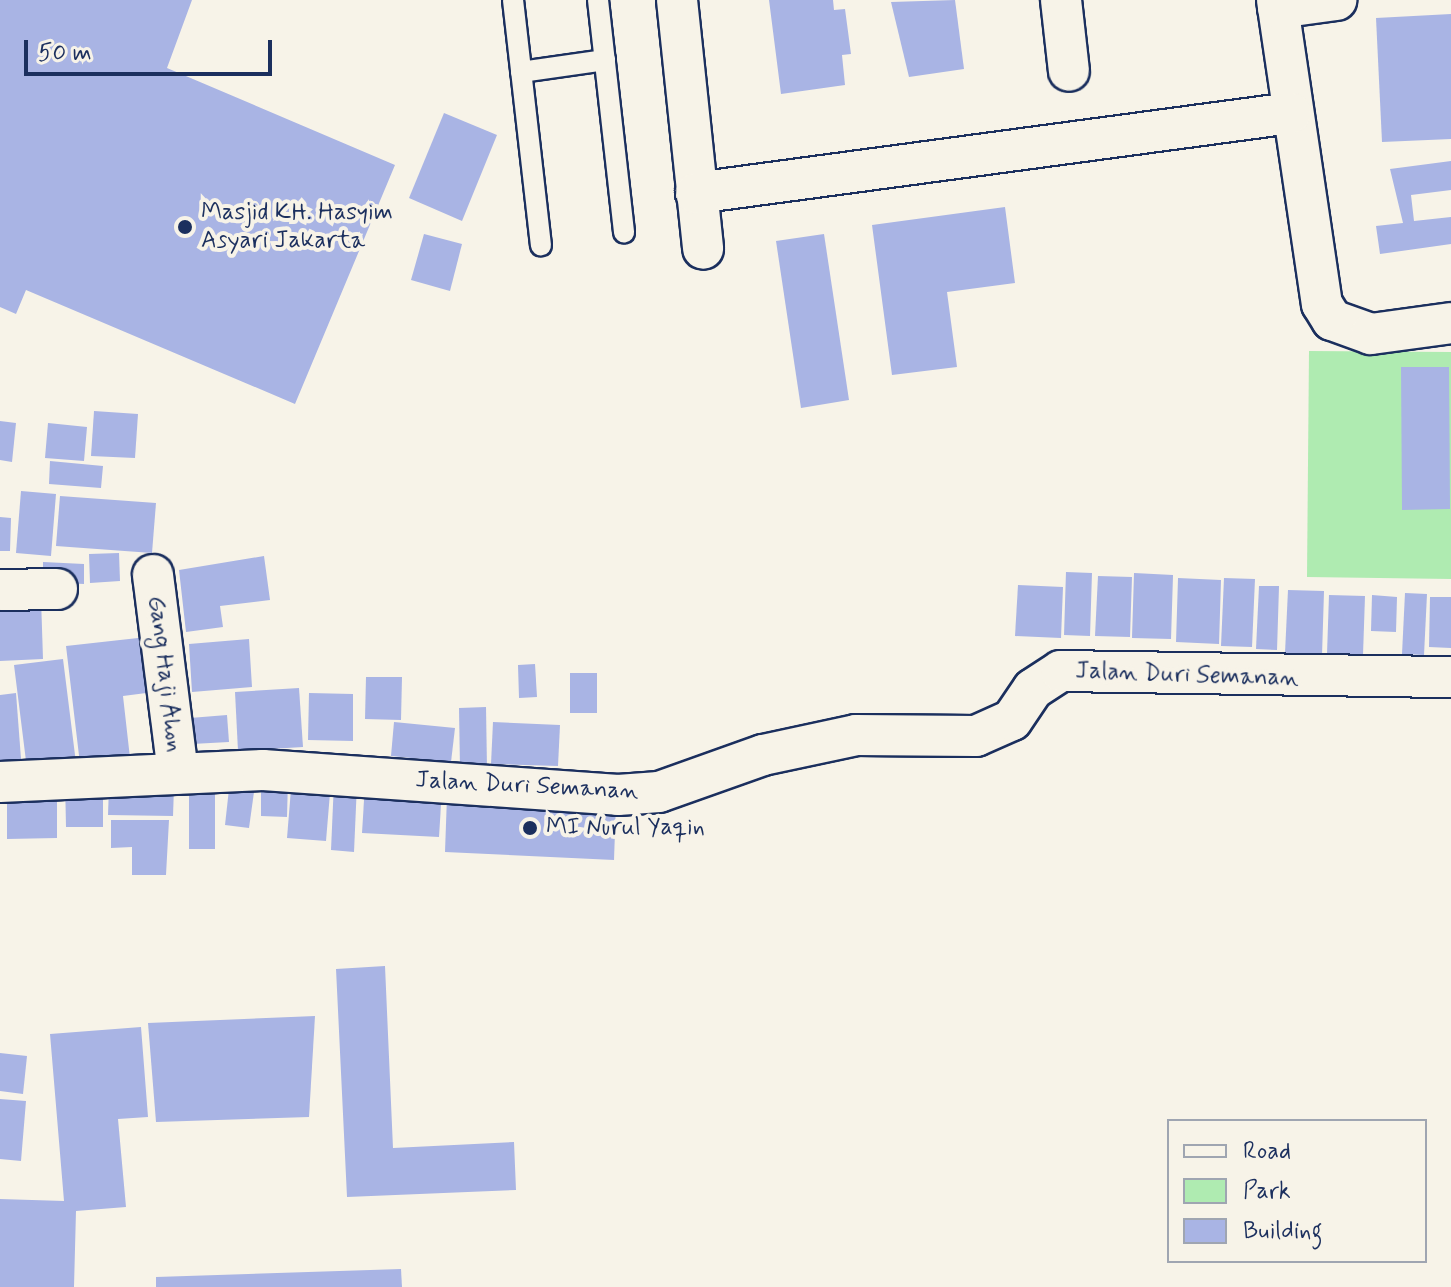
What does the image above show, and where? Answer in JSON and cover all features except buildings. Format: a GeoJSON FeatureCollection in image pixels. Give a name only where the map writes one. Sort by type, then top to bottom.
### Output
{"type":"FeatureCollection","features":[{"type":"Feature","properties":{"kind":"street"},"geometry":{"type":"LineString","coordinates":[[677,0],[703,249]]}},
{"type":"Feature","properties":{"kind":"street"},"geometry":{"type":"LineString","coordinates":[[1061,0],[1069,71]]}},
{"type":"Feature","properties":{"kind":"street"},"geometry":{"type":"LineString","coordinates":[[1336,0],[1278,4],[1315,276],[1332,320],[1371,334],[1451,323]]}},
{"type":"Feature","properties":{"kind":"street"},"geometry":{"type":"LineString","coordinates":[[696,193],[1291,113]]}},
{"type":"Feature","properties":{"kind":"street","name":"Gang Haji Ahon"},"geometry":{"type":"LineString","coordinates":[[153,575],[178,773]]}},
{"type":"Feature","properties":{"kind":"street"},"geometry":{"type":"LineString","coordinates":[[0,590],[57,589]]}},
{"type":"Feature","properties":{"kind":"street","name":"Jalan Duri Semanan"},"geometry":{"type":"LineString","coordinates":[[0,782],[263,770],[618,795],[659,792],[763,755],[856,735],[976,736],[1012,720],[1033,689],[1061,671],[1451,677]]}},
{"type":"Feature","properties":{"kind":"lane"},"geometry":{"type":"LineString","coordinates":[[513,0],[541,245]]}},
{"type":"Feature","properties":{"kind":"lane"},"geometry":{"type":"LineString","coordinates":[[598,0],[624,233]]}},
{"type":"Feature","properties":{"kind":"lane"},"geometry":{"type":"LineString","coordinates":[[521,72],[605,60]]}},
{"type":"Feature","properties":{"kind":"green space"},"geometry":{"type":"Polygon","coordinates":[[[1309,351],[1451,352],[1451,579],[1307,577],[1309,351]]]}},
{"type":"Feature","properties":{"kind":"place","name":"Masjid KH. Hasyim Asyari Jakarta"},"geometry":{"type":"Point","coordinates":[185,227]}},
{"type":"Feature","properties":{"kind":"place","name":"MI Nurul Yaqin"},"geometry":{"type":"Point","coordinates":[530,828]}}]}
